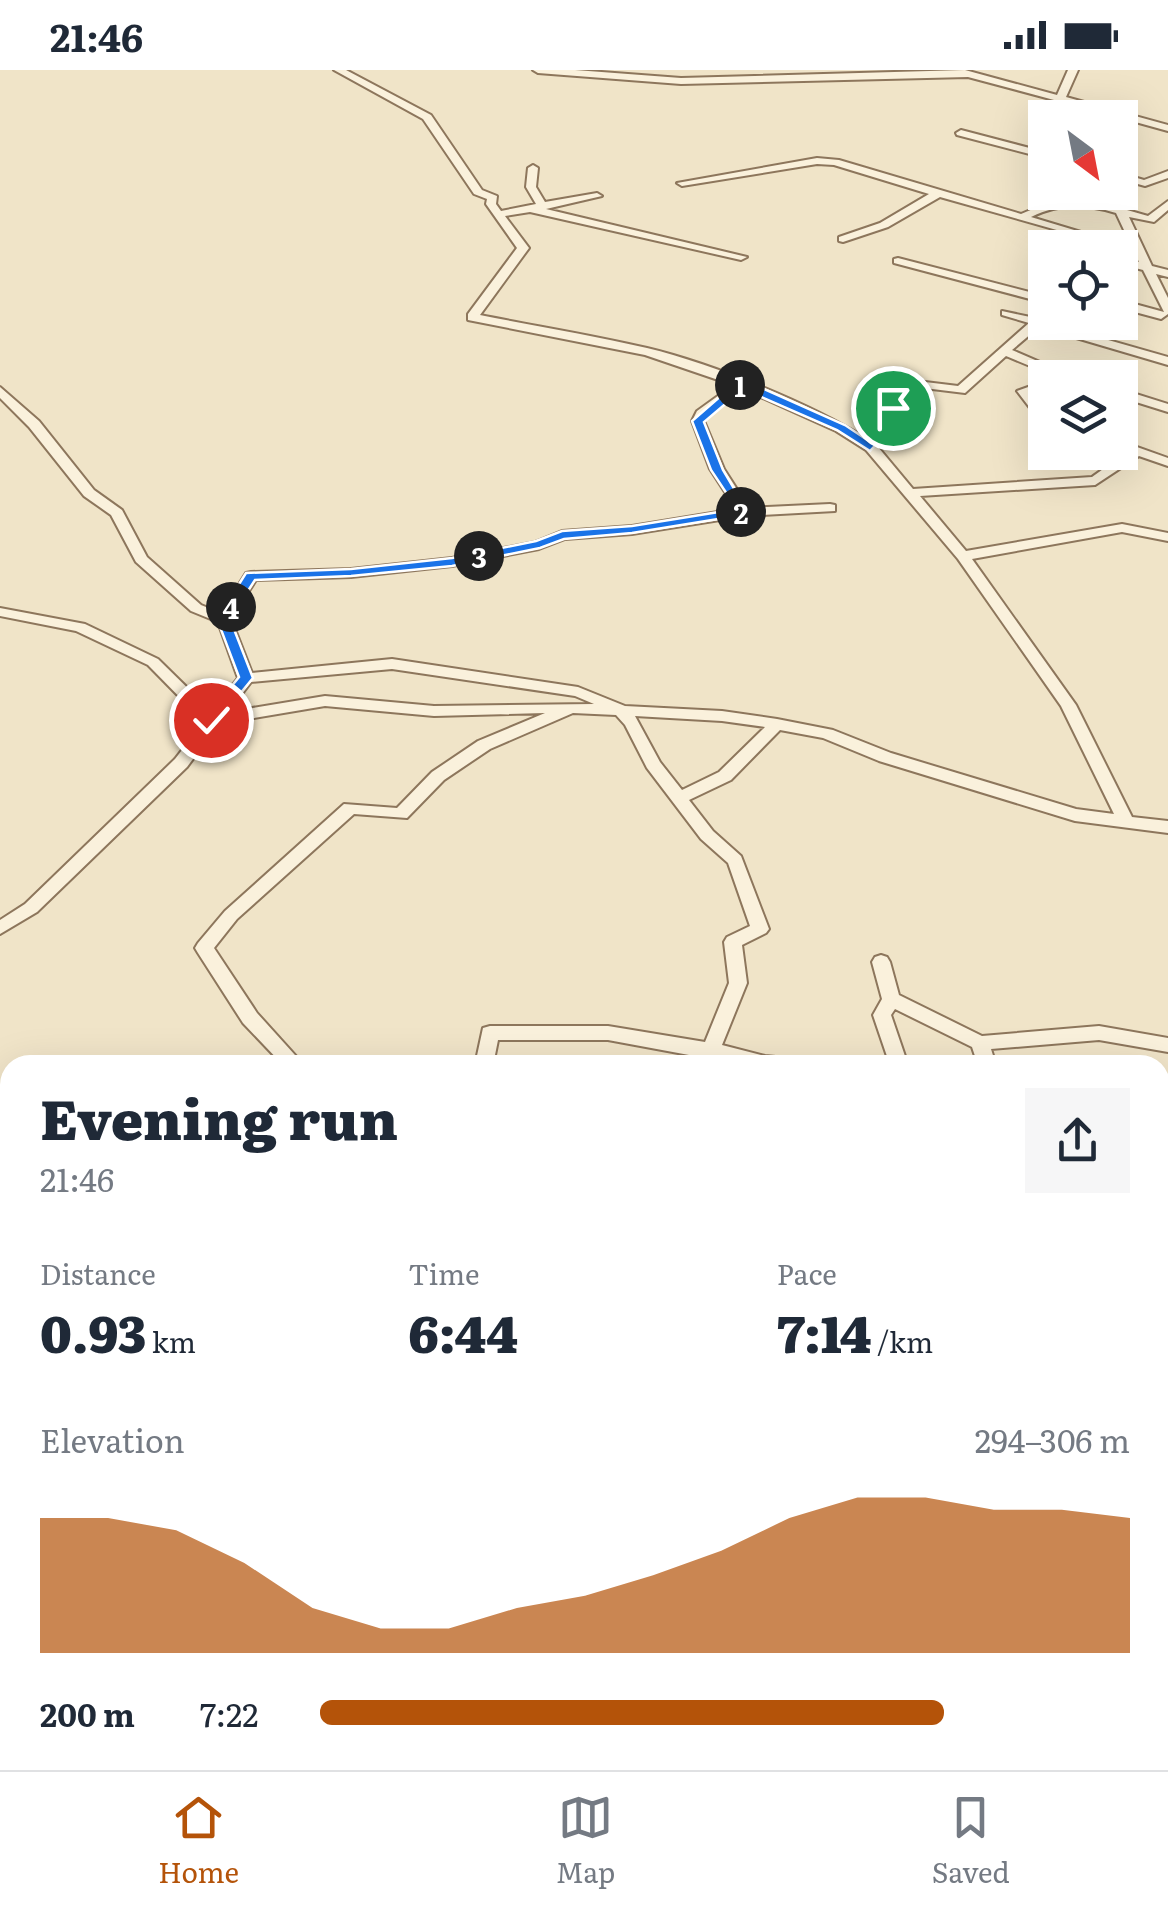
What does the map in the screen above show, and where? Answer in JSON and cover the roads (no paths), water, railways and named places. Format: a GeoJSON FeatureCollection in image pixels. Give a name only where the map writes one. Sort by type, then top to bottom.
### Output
{"type":"FeatureCollection","features":[{"type":"Feature","properties":{"kind":"street"},"geometry":{"type":"LineString","coordinates":[[338,70],[427,116],[478,192],[493,198],[492,204],[523,248],[472,317],[648,352],[742,384],[841,428],[870,447],[964,556],[1068,705],[1126,822]]}},
{"type":"Feature","properties":{"kind":"street"},"geometry":{"type":"LineString","coordinates":[[538,70],[681,81],[966,74]]}},
{"type":"Feature","properties":{"kind":"street"},"geometry":{"type":"LineString","coordinates":[[952,70],[1060,100],[1072,70]]}},
{"type":"Feature","properties":{"kind":"street"},"geometry":{"type":"LineString","coordinates":[[1138,120],[1168,128]]}},
{"type":"Feature","properties":{"kind":"street"},"geometry":{"type":"LineString","coordinates":[[961,134],[1028,152]]}},
{"type":"Feature","properties":{"kind":"street"},"geometry":{"type":"LineString","coordinates":[[682,184],[761,175],[817,160],[834,162],[1062,230]]}},
{"type":"Feature","properties":{"kind":"street"},"geometry":{"type":"LineString","coordinates":[[533,168],[531,188],[538,208]]}},
{"type":"Feature","properties":{"kind":"street"},"geometry":{"type":"LineString","coordinates":[[1138,181],[1145,183],[1168,174]]}},
{"type":"Feature","properties":{"kind":"street"},"geometry":{"type":"LineString","coordinates":[[843,239],[884,225],[938,192]]}},
{"type":"Feature","properties":{"kind":"street"},"geometry":{"type":"LineString","coordinates":[[500,214],[597,196]]}},
{"type":"Feature","properties":{"kind":"street"},"geometry":{"type":"LineString","coordinates":[[1021,218],[1048,204],[1074,200],[1150,220]]}},
{"type":"Feature","properties":{"kind":"street"},"geometry":{"type":"LineString","coordinates":[[1138,230],[1168,204]]}},
{"type":"Feature","properties":{"kind":"street"},"geometry":{"type":"LineString","coordinates":[[538,208],[741,257]]}},
{"type":"Feature","properties":{"kind":"street"},"geometry":{"type":"LineString","coordinates":[[1122,213],[1130,230]]}},
{"type":"Feature","properties":{"kind":"street"},"geometry":{"type":"LineString","coordinates":[[1138,247],[1165,312]]}},
{"type":"Feature","properties":{"kind":"street"},"geometry":{"type":"LineString","coordinates":[[898,262],[1028,296]]}},
{"type":"Feature","properties":{"kind":"street"},"geometry":{"type":"LineString","coordinates":[[1138,265],[1168,274]]}},
{"type":"Feature","properties":{"kind":"street"},"geometry":{"type":"LineString","coordinates":[[1138,307],[1165,312]]}},
{"type":"Feature","properties":{"kind":"street"},"geometry":{"type":"LineString","coordinates":[[1006,313],[1028,316]]}},
{"type":"Feature","properties":{"kind":"street"},"geometry":{"type":"LineString","coordinates":[[870,447],[890,423],[893,408],[907,394],[921,384],[961,390],[1028,330]]}},
{"type":"Feature","properties":{"kind":"street"},"geometry":{"type":"LineString","coordinates":[[1105,340],[1168,362]]}},
{"type":"Feature","properties":{"kind":"street"},"geometry":{"type":"LineString","coordinates":[[1003,351],[1028,361]]}},
{"type":"Feature","properties":{"kind":"street"},"geometry":{"type":"LineString","coordinates":[[742,384],[698,421],[717,470],[745,512]]}},
{"type":"Feature","properties":{"kind":"street"},"geometry":{"type":"LineString","coordinates":[[0,392],[34,424],[89,493],[117,512],[141,559],[196,608],[224,619],[246,678]]}},
{"type":"Feature","properties":{"kind":"street"},"geometry":{"type":"LineString","coordinates":[[1138,399],[1168,408]]}},
{"type":"Feature","properties":{"kind":"street"},"geometry":{"type":"LineString","coordinates":[[1138,451],[1168,462]]}},
{"type":"Feature","properties":{"kind":"street"},"geometry":{"type":"LineString","coordinates":[[910,493],[1096,481],[1111,470]]}},
{"type":"Feature","properties":{"kind":"street"},"geometry":{"type":"LineString","coordinates":[[224,619],[251,576],[452,562],[540,544],[562,535],[632,530],[745,512],[830,508]]}},
{"type":"Feature","properties":{"kind":"street"},"geometry":{"type":"LineString","coordinates":[[964,556],[1122,528],[1168,537]]}},
{"type":"Feature","properties":{"kind":"street"},"geometry":{"type":"LineString","coordinates":[[0,612],[80,627],[153,662],[211,720]]}},
{"type":"Feature","properties":{"kind":"street"},"geometry":{"type":"LineString","coordinates":[[0,928],[32,908],[181,763],[246,678],[392,664],[618,709],[777,724],[826,734],[884,757],[1075,815],[1168,827]]}},
{"type":"Feature","properties":{"kind":"street"},"geometry":{"type":"LineString","coordinates":[[211,720],[324,702],[434,711],[575,700]]}},
{"type":"Feature","properties":{"kind":"street"},"geometry":{"type":"LineString","coordinates":[[285,1055],[250,1018],[204,948],[231,915],[350,808],[401,814],[438,776],[484,745],[575,700]]}},
{"type":"Feature","properties":{"kind":"street"},"geometry":{"type":"LineString","coordinates":[[618,709],[708,835],[735,860],[760,929],[733,942],[738,984],[711,1050]]}},
{"type":"Feature","properties":{"kind":"street"},"geometry":{"type":"LineString","coordinates":[[680,798],[725,776],[777,724]]}},
{"type":"Feature","properties":{"kind":"street"},"geometry":{"type":"LineString","coordinates":[[881,962],[891,999],[882,1015],[896,1055]]}},
{"type":"Feature","properties":{"kind":"street"},"geometry":{"type":"LineString","coordinates":[[891,999],[980,1042],[1099,1034],[1168,1045]]}},
{"type":"Feature","properties":{"kind":"street"},"geometry":{"type":"LineString","coordinates":[[486,1055],[490,1033],[608,1033],[731,1055]]}},
{"type":"Feature","properties":{"kind":"street"},"geometry":{"type":"LineString","coordinates":[[980,1042],[984,1055]]}}]}
